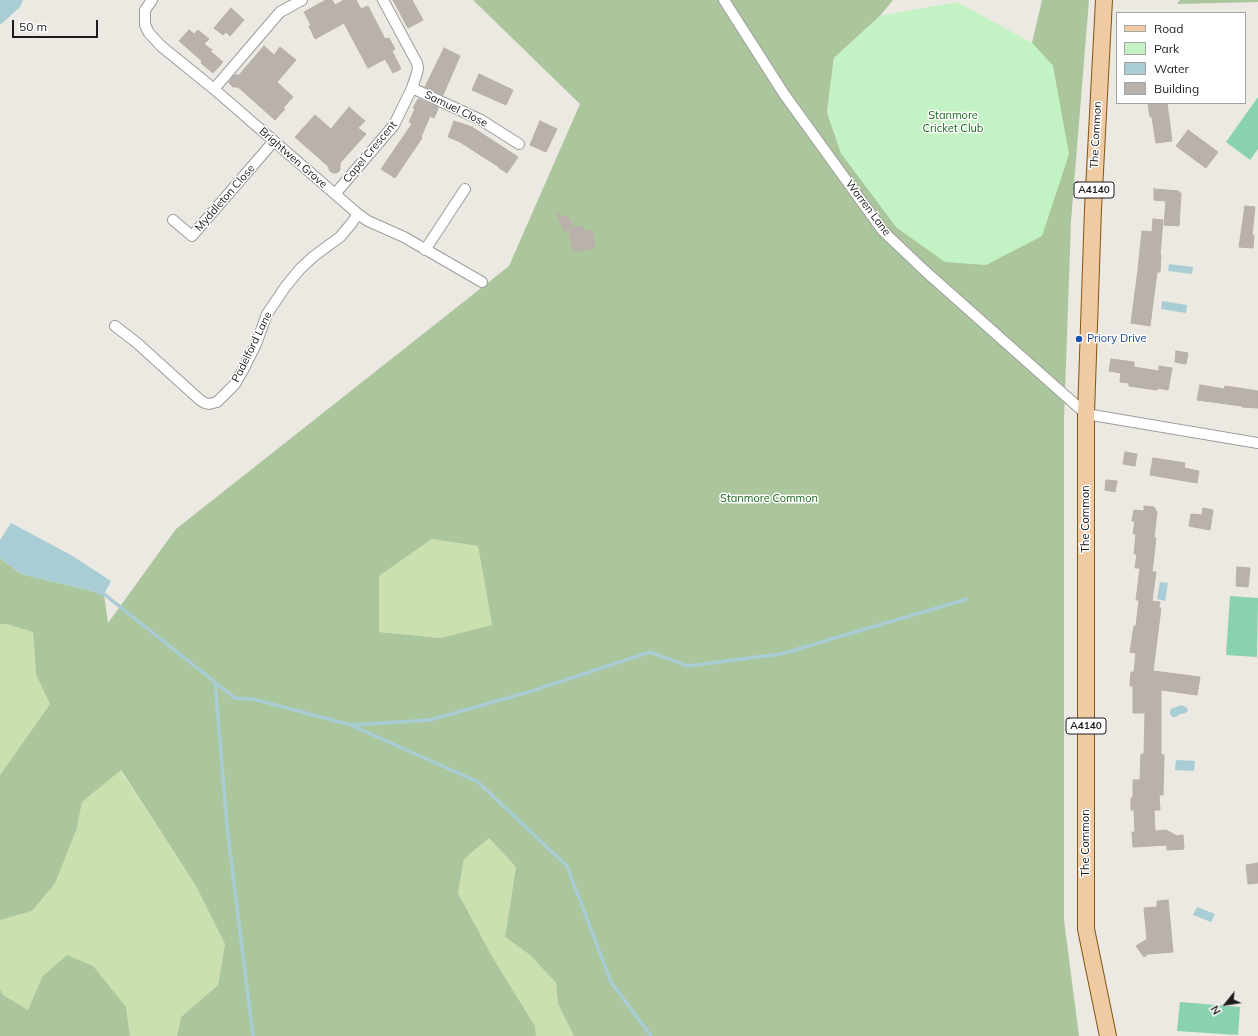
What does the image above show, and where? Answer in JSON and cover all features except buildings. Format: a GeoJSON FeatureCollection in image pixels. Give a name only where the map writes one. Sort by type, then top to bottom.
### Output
{"type":"FeatureCollection","features":[{"type":"Feature","properties":{"kind":"main road","name":"The Common"},"geometry":{"type":"LineString","coordinates":[[1104,0],[1093,209],[1086,414],[1086,929],[1108,1036]]}},
{"type":"Feature","properties":{"kind":"street","name":"Brightwen Grove"},"geometry":{"type":"LineString","coordinates":[[152,0],[145,10],[144,20],[149,33],[161,46],[214,89],[358,214],[368,221],[404,237],[482,282]]}},
{"type":"Feature","properties":{"kind":"street"},"geometry":{"type":"LineString","coordinates":[[214,89],[280,12],[302,0]]}},
{"type":"Feature","properties":{"kind":"street","name":"Capel Crescent"},"geometry":{"type":"LineString","coordinates":[[335,194],[394,125],[412,88],[417,72],[417,65],[383,0]]}},
{"type":"Feature","properties":{"kind":"street","name":"Warren Lane"},"geometry":{"type":"LineString","coordinates":[[724,0],[784,94],[884,231],[924,270],[1086,414]]}},
{"type":"Feature","properties":{"kind":"street","name":"Samuel Close"},"geometry":{"type":"LineString","coordinates":[[412,88],[481,120],[519,144]]}},
{"type":"Feature","properties":{"kind":"street","name":"Myddleton Close"},"geometry":{"type":"LineString","coordinates":[[173,220],[192,236],[274,141]]}},
{"type":"Feature","properties":{"kind":"street"},"geometry":{"type":"LineString","coordinates":[[425,250],[465,189]]}},
{"type":"Feature","properties":{"kind":"street","name":"Padelford Lane"},"geometry":{"type":"LineString","coordinates":[[115,326],[137,343],[200,400],[209,404],[217,402],[235,384],[256,344],[267,314],[286,286],[300,269],[314,256],[340,237],[358,214]]}},
{"type":"Feature","properties":{"kind":"street"},"geometry":{"type":"LineString","coordinates":[[1086,414],[1258,443]]}},
{"type":"Feature","properties":{"kind":"green space","name":"Stanmore Common"},"geometry":{"type":"Polygon","coordinates":[[[473,0],[893,0],[880,16],[834,58],[827,112],[841,153],[897,228],[1053,66],[1032,43],[1042,0],[1089,0],[1071,221],[1064,421],[1064,920],[1079,1036],[574,1036],[558,1004],[556,983],[530,955],[505,937],[516,867],[489,838],[464,859],[458,893],[493,958],[535,1026],[536,1036],[177,1036],[181,1017],[218,985],[225,944],[196,886],[121,770],[82,802],[77,828],[55,883],[32,911],[0,920],[0,775],[50,704],[36,675],[33,632],[6,624],[0,624],[0,558],[21,574],[104,594],[108,623],[176,529],[509,266],[580,104],[473,0]],[[432,539],[379,576],[379,632],[441,638],[492,625],[478,546],[432,539]]]}},
{"type":"Feature","properties":{"kind":"green space"},"geometry":{"type":"Polygon","coordinates":[[[1180,0],[1258,0],[1258,2],[1177,4],[1180,0]]]}},
{"type":"Feature","properties":{"kind":"green space","name":"Stanmore Cricket Club"},"geometry":{"type":"Polygon","coordinates":[[[957,2],[1032,43],[1053,66],[1069,154],[1042,236],[986,265],[945,262],[897,228],[841,153],[827,112],[834,58],[880,16],[957,2]]]}},
{"type":"Feature","properties":{"kind":"green space"},"geometry":{"type":"Polygon","coordinates":[[[1258,97],[1258,149],[1250,160],[1226,142],[1258,97]]]}},
{"type":"Feature","properties":{"kind":"green space"},"geometry":{"type":"Polygon","coordinates":[[[432,539],[478,546],[492,626],[441,638],[379,632],[379,576],[432,539]]]}},
{"type":"Feature","properties":{"kind":"green space"},"geometry":{"type":"Polygon","coordinates":[[[1230,596],[1258,598],[1257,657],[1226,655],[1230,596]]]}},
{"type":"Feature","properties":{"kind":"green space"},"geometry":{"type":"Polygon","coordinates":[[[0,624],[6,624],[33,632],[36,675],[50,704],[0,775],[0,624]]]}},
{"type":"Feature","properties":{"kind":"green space"},"geometry":{"type":"Polygon","coordinates":[[[120,770],[196,886],[225,944],[218,985],[181,1017],[177,1036],[130,1036],[126,1007],[42,977],[28,1010],[3,995],[0,989],[0,920],[32,911],[54,883],[77,828],[82,802],[120,770]]]}},
{"type":"Feature","properties":{"kind":"green space"},"geometry":{"type":"Polygon","coordinates":[[[489,838],[516,867],[505,937],[530,955],[556,983],[558,1004],[574,1036],[536,1036],[535,1026],[493,958],[458,893],[464,859],[489,838]]]}},
{"type":"Feature","properties":{"kind":"green space"},"geometry":{"type":"Polygon","coordinates":[[[67,955],[93,966],[126,1007],[130,1036],[0,1036],[0,989],[3,995],[28,1010],[42,977],[67,955]]]}},
{"type":"Feature","properties":{"kind":"green space"},"geometry":{"type":"Polygon","coordinates":[[[1180,1002],[1240,1007],[1238,1035],[1177,1031],[1180,1002]]]}},
{"type":"Feature","properties":{"kind":"water"},"geometry":{"type":"Polygon","coordinates":[[[0,0],[23,0],[20,7],[0,25],[0,0]]]}},
{"type":"Feature","properties":{"kind":"water"},"geometry":{"type":"Polygon","coordinates":[[[1169,264],[1193,267],[1192,274],[1168,271],[1169,264]]]}},
{"type":"Feature","properties":{"kind":"water"},"geometry":{"type":"Polygon","coordinates":[[[1162,301],[1187,305],[1186,313],[1161,309],[1162,301]]]}},
{"type":"Feature","properties":{"kind":"water"},"geometry":{"type":"Polygon","coordinates":[[[11,523],[71,555],[111,581],[104,594],[21,574],[0,558],[0,540],[11,523]]]}},
{"type":"Feature","properties":{"kind":"water"},"geometry":{"type":"Polygon","coordinates":[[[1160,582],[1168,583],[1165,601],[1157,599],[1160,582]]]}},
{"type":"Feature","properties":{"kind":"water"},"geometry":{"type":"Polygon","coordinates":[[[1182,705],[1188,710],[1186,713],[1172,717],[1170,710],[1182,705]]]}},
{"type":"Feature","properties":{"kind":"water"},"geometry":{"type":"Polygon","coordinates":[[[1176,760],[1195,761],[1194,771],[1175,770],[1176,760]]]}},
{"type":"Feature","properties":{"kind":"water"},"geometry":{"type":"Polygon","coordinates":[[[1197,907],[1215,914],[1211,922],[1193,915],[1197,907]]]}},
{"type":"Feature","properties":{"kind":"waterway"},"geometry":{"type":"LineString","coordinates":[[99,593],[104,594],[235,698],[253,699],[351,725],[430,720],[532,691],[650,652],[688,666],[781,654],[967,599]]}},
{"type":"Feature","properties":{"kind":"waterway"},"geometry":{"type":"LineString","coordinates":[[215,682],[227,826],[253,1036]]}},
{"type":"Feature","properties":{"kind":"waterway"},"geometry":{"type":"LineString","coordinates":[[351,725],[478,782],[567,866],[611,982],[651,1036]]}},
{"type":"Feature","properties":{"kind":"place","name":"Priory Drive"},"geometry":{"type":"Point","coordinates":[1079,339]}}]}
